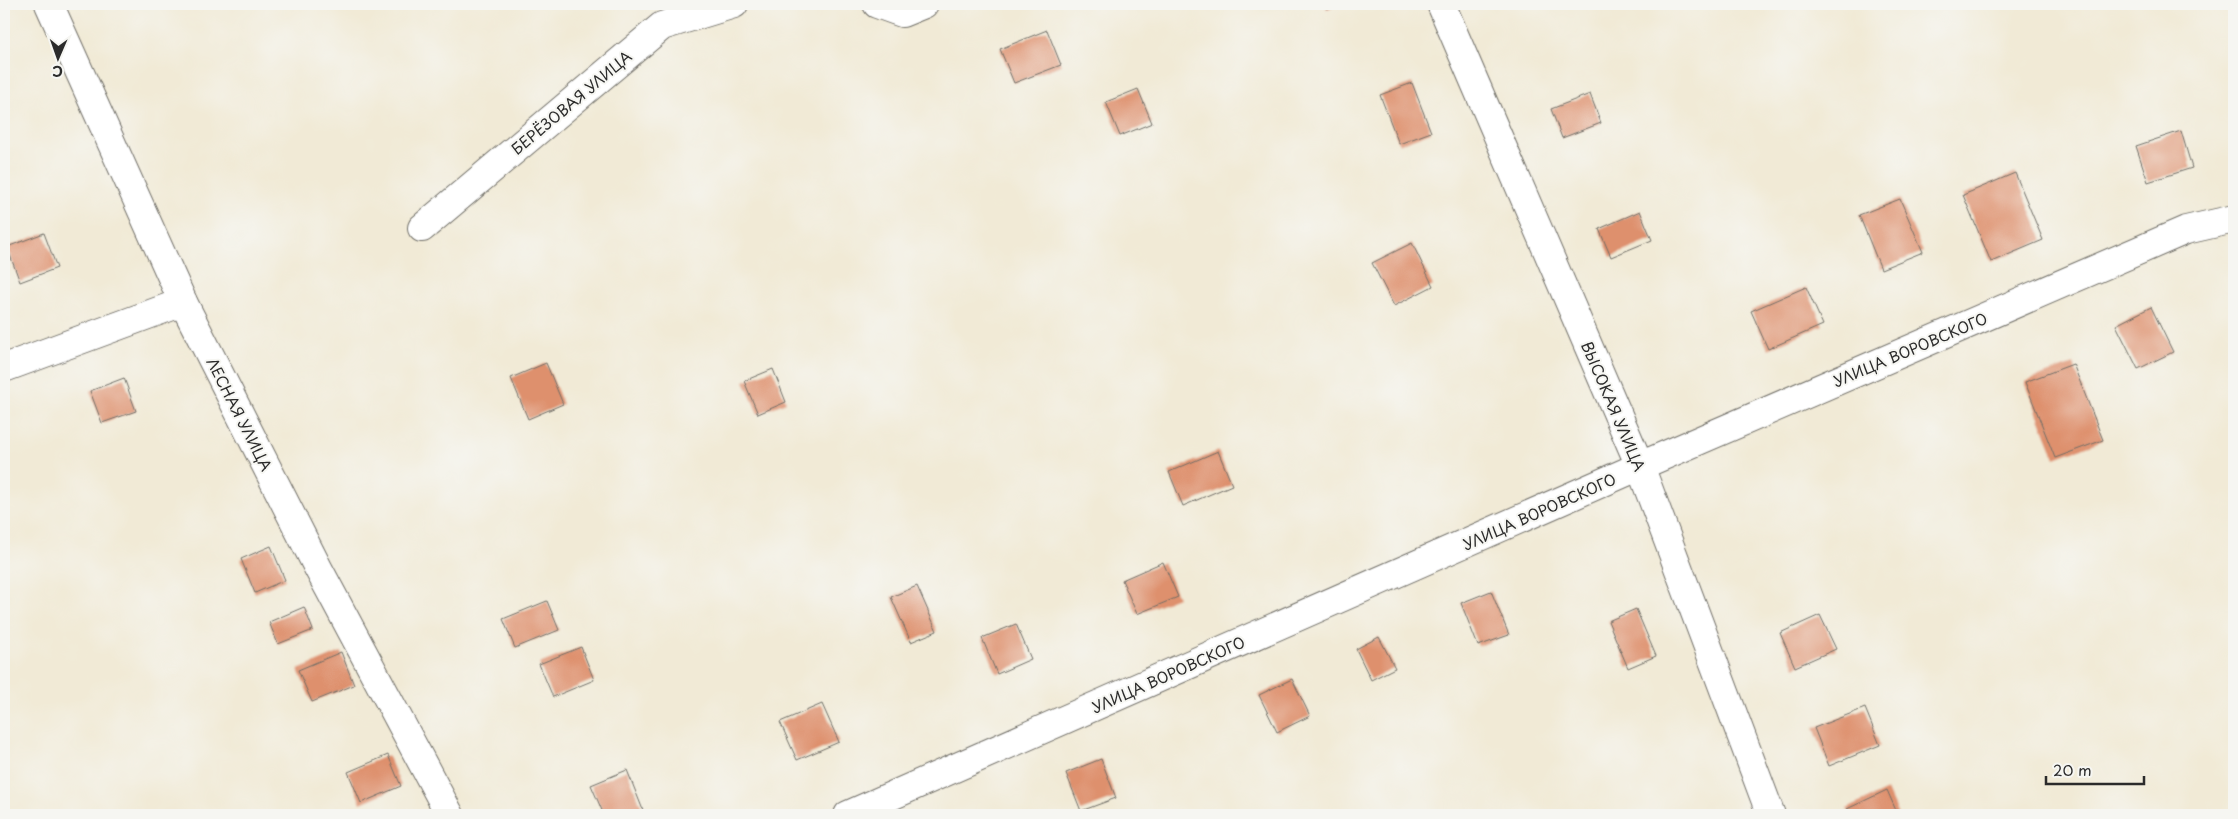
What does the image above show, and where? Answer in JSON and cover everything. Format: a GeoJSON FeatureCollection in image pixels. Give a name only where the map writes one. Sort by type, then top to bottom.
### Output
{"type":"FeatureCollection","features":[{"type":"Feature","properties":{"kind":"street","name":"ЛЕСНАЯ УЛИЦА"},"geometry":{"type":"LineString","coordinates":[[49,4],[183,302],[318,568],[450,815]]}},
{"type":"Feature","properties":{"kind":"street","name":"БЕРЁЗОВАЯ УЛИЦА"},"geometry":{"type":"LineString","coordinates":[[422,228],[662,26],[734,4]]}},
{"type":"Feature","properties":{"kind":"street"},"geometry":{"type":"LineString","coordinates":[[877,4],[902,13],[924,4]]}},
{"type":"Feature","properties":{"kind":"street","name":"ВЫСОКАЯ УЛИЦА"},"geometry":{"type":"LineString","coordinates":[[1441,4],[1640,466],[1770,815]]}},
{"type":"Feature","properties":{"kind":"street","name":"УЛИЦА ВОРОВСКОГО"},"geometry":{"type":"LineString","coordinates":[[848,815],[1640,466],[2186,230],[2234,218]]}},
{"type":"Feature","properties":{"kind":"street"},"geometry":{"type":"LineString","coordinates":[[4,368],[183,302]]}},
{"type":"Feature","properties":{"kind":"building"},"geometry":{"type":"Polygon","coordinates":[[[1325,4],[1341,4],[1327,9],[1325,4]]]}},
{"type":"Feature","properties":{"kind":"building"},"geometry":{"type":"Polygon","coordinates":[[[1047,30],[1061,65],[1014,83],[1000,49],[1047,30]]]}},
{"type":"Feature","properties":{"kind":"building"},"geometry":{"type":"Polygon","coordinates":[[[1412,83],[1431,132],[1399,144],[1380,95],[1412,83]]]}},
{"type":"Feature","properties":{"kind":"building"},"geometry":{"type":"Polygon","coordinates":[[[1138,89],[1152,123],[1120,136],[1106,102],[1138,89]]]}},
{"type":"Feature","properties":{"kind":"building"},"geometry":{"type":"Polygon","coordinates":[[[1590,94],[1601,123],[1562,138],[1551,109],[1590,94]]]}},
{"type":"Feature","properties":{"kind":"building"},"geometry":{"type":"Polygon","coordinates":[[[2181,131],[2192,168],[2148,182],[2136,146],[2181,131]]]}},
{"type":"Feature","properties":{"kind":"building"},"geometry":{"type":"Polygon","coordinates":[[[2015,173],[2043,240],[1991,262],[1963,195],[2015,173]]]}},
{"type":"Feature","properties":{"kind":"building"},"geometry":{"type":"Polygon","coordinates":[[[1900,199],[1923,252],[1881,269],[1859,215],[1900,199]]]}},
{"type":"Feature","properties":{"kind":"building"},"geometry":{"type":"Polygon","coordinates":[[[1640,211],[1652,240],[1611,257],[1599,229],[1640,211]]]}},
{"type":"Feature","properties":{"kind":"building"},"geometry":{"type":"Polygon","coordinates":[[[44,233],[57,268],[20,282],[7,247],[44,233]]]}},
{"type":"Feature","properties":{"kind":"building"},"geometry":{"type":"Polygon","coordinates":[[[1412,243],[1433,286],[1394,306],[1372,263],[1412,243]]]}},
{"type":"Feature","properties":{"kind":"building"},"geometry":{"type":"Polygon","coordinates":[[[1806,287],[1823,325],[1768,349],[1751,311],[1806,287]]]}},
{"type":"Feature","properties":{"kind":"building"},"geometry":{"type":"Polygon","coordinates":[[[2151,307],[2173,352],[2138,369],[2116,325],[2151,307]]]}},
{"type":"Feature","properties":{"kind":"building"},"geometry":{"type":"Polygon","coordinates":[[[546,363],[563,404],[528,419],[511,378],[546,363]]]}},
{"type":"Feature","properties":{"kind":"building"},"geometry":{"type":"Polygon","coordinates":[[[2073,364],[2103,440],[2055,458],[2025,382],[2073,364]]]}},
{"type":"Feature","properties":{"kind":"building"},"geometry":{"type":"Polygon","coordinates":[[[773,369],[786,402],[758,414],[744,381],[773,369]]]}},
{"type":"Feature","properties":{"kind":"building"},"geometry":{"type":"Polygon","coordinates":[[[124,378],[136,411],[102,423],[90,391],[124,378]]]}},
{"type":"Feature","properties":{"kind":"building"},"geometry":{"type":"Polygon","coordinates":[[[1218,451],[1232,485],[1183,506],[1169,472],[1218,451]]]}},
{"type":"Feature","properties":{"kind":"building"},"geometry":{"type":"Polygon","coordinates":[[[271,546],[285,580],[255,593],[241,559],[271,546]]]}},
{"type":"Feature","properties":{"kind":"building"},"geometry":{"type":"Polygon","coordinates":[[[1163,562],[1178,597],[1137,614],[1122,580],[1163,562]]]}},
{"type":"Feature","properties":{"kind":"building"},"geometry":{"type":"Polygon","coordinates":[[[917,586],[937,631],[911,642],[891,597],[917,586]]]}},
{"type":"Feature","properties":{"kind":"building"},"geometry":{"type":"Polygon","coordinates":[[[1491,591],[1509,635],[1478,646],[1461,603],[1491,591]]]}},
{"type":"Feature","properties":{"kind":"building"},"geometry":{"type":"Polygon","coordinates":[[[547,601],[559,630],[515,648],[503,619],[547,601]]]}},
{"type":"Feature","properties":{"kind":"building"},"geometry":{"type":"Polygon","coordinates":[[[304,607],[313,630],[278,644],[269,622],[304,607]]]}},
{"type":"Feature","properties":{"kind":"building"},"geometry":{"type":"Polygon","coordinates":[[[1636,609],[1656,656],[1628,668],[1608,621],[1636,609]]]}},
{"type":"Feature","properties":{"kind":"building"},"geometry":{"type":"Polygon","coordinates":[[[1820,615],[1836,649],[1795,667],[1780,633],[1820,615]]]}},
{"type":"Feature","properties":{"kind":"building"},"geometry":{"type":"Polygon","coordinates":[[[1016,624],[1031,659],[997,674],[982,638],[1016,624]]]}},
{"type":"Feature","properties":{"kind":"building"},"geometry":{"type":"Polygon","coordinates":[[[1379,637],[1395,668],[1371,680],[1356,649],[1379,637]]]}},
{"type":"Feature","properties":{"kind":"building"},"geometry":{"type":"Polygon","coordinates":[[[581,647],[594,680],[553,697],[539,664],[581,647]]]}},
{"type":"Feature","properties":{"kind":"building"},"geometry":{"type":"Polygon","coordinates":[[[341,652],[354,685],[312,702],[298,670],[341,652]]]}},
{"type":"Feature","properties":{"kind":"building"},"geometry":{"type":"Polygon","coordinates":[[[1292,679],[1310,716],[1277,732],[1259,695],[1292,679]]]}},
{"type":"Feature","properties":{"kind":"building"},"geometry":{"type":"Polygon","coordinates":[[[822,704],[839,742],[797,760],[780,722],[822,704]]]}},
{"type":"Feature","properties":{"kind":"building"},"geometry":{"type":"Polygon","coordinates":[[[1865,708],[1880,745],[1829,766],[1814,728],[1865,708]]]}},
{"type":"Feature","properties":{"kind":"building"},"geometry":{"type":"Polygon","coordinates":[[[388,755],[401,786],[361,803],[348,772],[388,755]]]}},
{"type":"Feature","properties":{"kind":"building"},"geometry":{"type":"Polygon","coordinates":[[[1101,759],[1116,798],[1081,811],[1066,773],[1101,759]]]}},
{"type":"Feature","properties":{"kind":"building"},"geometry":{"type":"Polygon","coordinates":[[[627,770],[645,815],[604,815],[591,785],[627,770]]]}},
{"type":"Feature","properties":{"kind":"building"},"geometry":{"type":"Polygon","coordinates":[[[1887,790],[1898,815],[1850,815],[1847,809],[1887,790]]]}}]}
